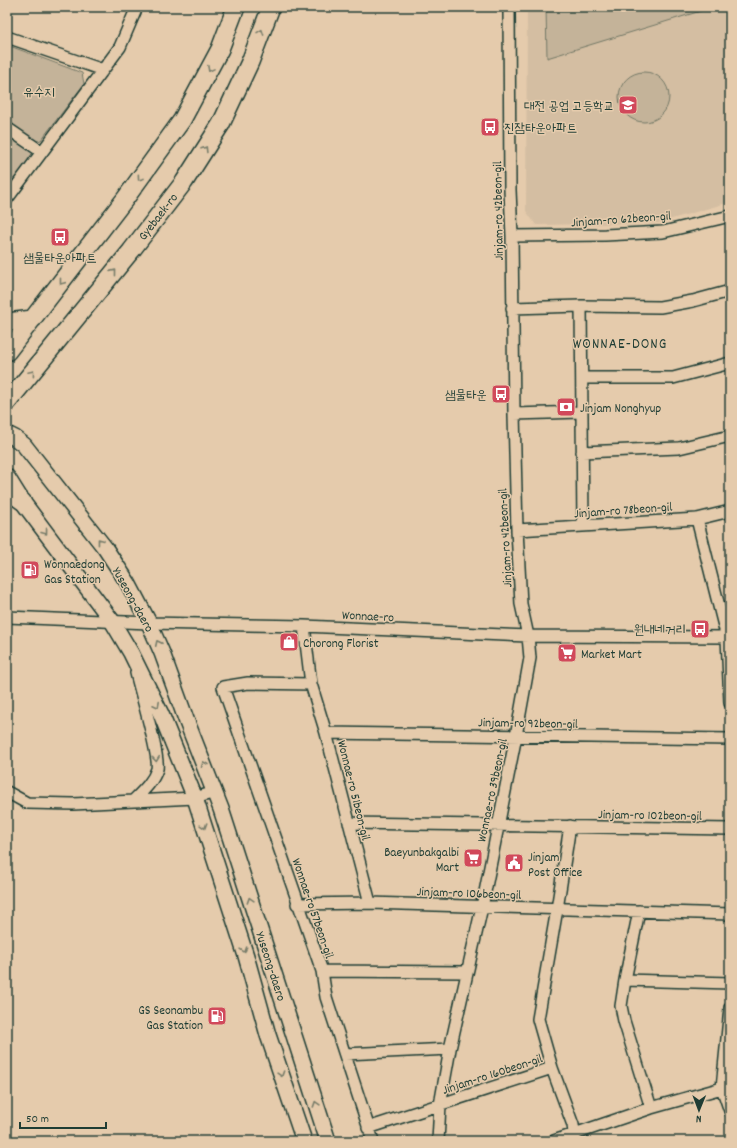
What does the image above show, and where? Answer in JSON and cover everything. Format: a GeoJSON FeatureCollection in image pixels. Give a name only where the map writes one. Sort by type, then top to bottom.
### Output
{"type":"FeatureCollection","features":[{"type":"Feature","properties":{"kind":"main road"},"geometry":{"type":"LineString","coordinates":[[220,49],[222,7]]}},
{"type":"Feature","properties":{"kind":"main road"},"geometry":{"type":"LineString","coordinates":[[7,352],[125,199],[182,120],[220,49],[236,7]]}},
{"type":"Feature","properties":{"kind":"main road","name":"Gyebaek-ro"},"geometry":{"type":"LineString","coordinates":[[7,403],[121,263],[184,182],[221,124],[250,62],[270,7]]}},
{"type":"Feature","properties":{"kind":"main road"},"geometry":{"type":"LineString","coordinates":[[7,322],[33,319]]}},
{"type":"Feature","properties":{"kind":"main road"},"geometry":{"type":"LineString","coordinates":[[7,490],[22,501]]}},
{"type":"Feature","properties":{"kind":"street"},"geometry":{"type":"LineString","coordinates":[[7,198],[120,47],[135,7]]}},
{"type":"Feature","properties":{"kind":"street","name":"Jinjam-ro 42beon-gil"},"geometry":{"type":"LineString","coordinates":[[508,7],[516,530],[521,604],[528,636]]}},
{"type":"Feature","properties":{"kind":"street"},"geometry":{"type":"LineString","coordinates":[[7,37],[103,70]]}},
{"type":"Feature","properties":{"kind":"street"},"geometry":{"type":"LineString","coordinates":[[7,128],[42,152]]}},
{"type":"Feature","properties":{"kind":"street","name":"Jinjam-ro 62beon-gil"},"geometry":{"type":"LineString","coordinates":[[512,236],[605,235],[663,232],[730,216]]}},
{"type":"Feature","properties":{"kind":"street"},"geometry":{"type":"LineString","coordinates":[[512,308],[581,306],[660,307],[693,301],[730,291]]}},
{"type":"Feature","properties":{"kind":"street"},"geometry":{"type":"LineString","coordinates":[[581,306],[583,526]]}},
{"type":"Feature","properties":{"kind":"street"},"geometry":{"type":"LineString","coordinates":[[582,378],[673,378],[730,363]]}},
{"type":"Feature","properties":{"kind":"street"},"geometry":{"type":"LineString","coordinates":[[514,414],[582,412]]}},
{"type":"Feature","properties":{"kind":"street","name":"Yuseong-daero"},"geometry":{"type":"LineString","coordinates":[[7,434],[24,444],[105,548],[128,583],[149,622],[215,792],[328,1141]]}},
{"type":"Feature","properties":{"kind":"street"},"geometry":{"type":"LineString","coordinates":[[582,452],[679,448],[730,436]]}},
{"type":"Feature","properties":{"kind":"street","name":"Yuseong-daero"},"geometry":{"type":"LineString","coordinates":[[7,477],[22,501],[112,621],[131,653],[161,714],[195,798],[246,956],[268,1035],[304,1141]]}},
{"type":"Feature","properties":{"kind":"street","name":"Jinjam-ro 78beon-gil"},"geometry":{"type":"LineString","coordinates":[[516,530],[698,518],[730,511]]}},
{"type":"Feature","properties":{"kind":"street"},"geometry":{"type":"LineString","coordinates":[[698,518],[729,637],[730,703]]}},
{"type":"Feature","properties":{"kind":"street","name":"Wonnae-ro"},"geometry":{"type":"LineString","coordinates":[[7,617],[304,626],[528,636],[729,637]]}},
{"type":"Feature","properties":{"kind":"street","name":"Wonnae-ro 51beon-gil"},"geometry":{"type":"LineString","coordinates":[[304,626],[311,684],[326,733],[370,903]]}},
{"type":"Feature","properties":{"kind":"street","name":"Wonnae-ro 39beon-gil"},"geometry":{"type":"LineString","coordinates":[[438,1141],[440,1105],[450,1049],[482,907],[530,658],[528,636]]}},
{"type":"Feature","properties":{"kind":"street"},"geometry":{"type":"LineString","coordinates":[[131,653],[155,750],[157,768],[151,783],[133,801]]}},
{"type":"Feature","properties":{"kind":"street","name":"Wonnae-ro 57beon-gil"},"geometry":{"type":"LineString","coordinates":[[311,684],[248,683],[223,687],[297,904],[322,972],[326,997],[373,1141]]}},
{"type":"Feature","properties":{"kind":"street","name":"Jinjam-ro 92beon-gil"},"geometry":{"type":"LineString","coordinates":[[326,733],[730,739]]}},
{"type":"Feature","properties":{"kind":"street"},"geometry":{"type":"LineString","coordinates":[[7,792],[26,803],[74,804],[195,798],[215,792]]}},
{"type":"Feature","properties":{"kind":"street","name":"Jinjam-ro 102beon-gil"},"geometry":{"type":"LineString","coordinates":[[349,823],[730,830]]}},
{"type":"Feature","properties":{"kind":"street"},"geometry":{"type":"LineString","coordinates":[[558,909],[570,826]]}},
{"type":"Feature","properties":{"kind":"street","name":"Jinjam-ro 106beon-gil"},"geometry":{"type":"LineString","coordinates":[[297,904],[370,903],[730,914]]}},
{"type":"Feature","properties":{"kind":"street","name":"Jinjam-ro 160beon-gil"},"geometry":{"type":"LineString","coordinates":[[558,909],[538,1019],[552,1068],[573,1125],[574,1138]]}},
{"type":"Feature","properties":{"kind":"street"},"geometry":{"type":"LineString","coordinates":[[639,911],[625,980],[622,1006],[624,1021],[651,1108]]}},
{"type":"Feature","properties":{"kind":"street"},"geometry":{"type":"LineString","coordinates":[[322,972],[467,972]]}},
{"type":"Feature","properties":{"kind":"street"},"geometry":{"type":"LineString","coordinates":[[625,980],[730,983]]}},
{"type":"Feature","properties":{"kind":"street"},"geometry":{"type":"LineString","coordinates":[[730,1008],[726,1088],[730,1111]]}},
{"type":"Feature","properties":{"kind":"street"},"geometry":{"type":"LineString","coordinates":[[345,1054],[450,1049]]}},
{"type":"Feature","properties":{"kind":"street","name":"Jinjam-ro 160beon-gil"},"geometry":{"type":"LineString","coordinates":[[440,1105],[552,1068]]}},
{"type":"Feature","properties":{"kind":"street"},"geometry":{"type":"LineString","coordinates":[[554,1141],[574,1138],[651,1108],[726,1088]]}},
{"type":"Feature","properties":{"kind":"street"},"geometry":{"type":"LineString","coordinates":[[368,1128],[440,1105]]}},
{"type":"Feature","properties":{"kind":"shaded area","name":"대전 공업 고등학교"},"geometry":{"type":"Polygon","coordinates":[[[527,7],[730,7],[730,202],[658,223],[536,225],[526,211],[527,7]]]}},
{"type":"Feature","properties":{"kind":"green space"},"geometry":{"type":"Polygon","coordinates":[[[546,7],[703,7],[704,10],[547,58],[546,7]]]}},
{"type":"Feature","properties":{"kind":"green space","name":"유수지"},"geometry":{"type":"Polygon","coordinates":[[[7,45],[82,73],[84,84],[41,140],[35,142],[7,121],[7,45]]]}},
{"type":"Feature","properties":{"kind":"green space"},"geometry":{"type":"Polygon","coordinates":[[[639,72],[649,72],[662,79],[669,92],[669,102],[662,115],[649,122],[639,122],[630,118],[623,111],[619,102],[619,92],[623,83],[630,76],[639,72]]]}},
{"type":"Feature","properties":{"kind":"green space"},"geometry":{"type":"Polygon","coordinates":[[[7,132],[35,152],[7,193],[7,132]]]}},
{"type":"Feature","properties":{"kind":"place","name":"대전 공업 고등학교"},"geometry":{"type":"Point","coordinates":[628,105]}},
{"type":"Feature","properties":{"kind":"place","name":"진잠타운아파트"},"geometry":{"type":"Point","coordinates":[490,127]}},
{"type":"Feature","properties":{"kind":"place","name":"샘물타운아파트"},"geometry":{"type":"Point","coordinates":[60,237]}},
{"type":"Feature","properties":{"kind":"place","name":"샘물타운"},"geometry":{"type":"Point","coordinates":[501,394]}},
{"type":"Feature","properties":{"kind":"place","name":"Jinjam Nonghyup"},"geometry":{"type":"Point","coordinates":[566,407]}},
{"type":"Feature","properties":{"kind":"place","name":"Wonnaedong Gas Station"},"geometry":{"type":"Point","coordinates":[30,570]}},
{"type":"Feature","properties":{"kind":"place","name":"원내네거리"},"geometry":{"type":"Point","coordinates":[700,629]}},
{"type":"Feature","properties":{"kind":"place","name":"Chorong Florist"},"geometry":{"type":"Point","coordinates":[289,642]}},
{"type":"Feature","properties":{"kind":"place","name":"Market Mart"},"geometry":{"type":"Point","coordinates":[567,653]}},
{"type":"Feature","properties":{"kind":"place","name":"Baeyunbakgalbi Mart"},"geometry":{"type":"Point","coordinates":[473,858]}},
{"type":"Feature","properties":{"kind":"place","name":"Jinjam Post Office"},"geometry":{"type":"Point","coordinates":[514,863]}},
{"type":"Feature","properties":{"kind":"place","name":"GS Seonambu Gas Station"},"geometry":{"type":"Point","coordinates":[217,1016]}},
{"type":"Feature","properties":{"kind":"district","name":"WONNAE-DONG"},"geometry":{"type":"Point","coordinates":[620,343]}}]}
